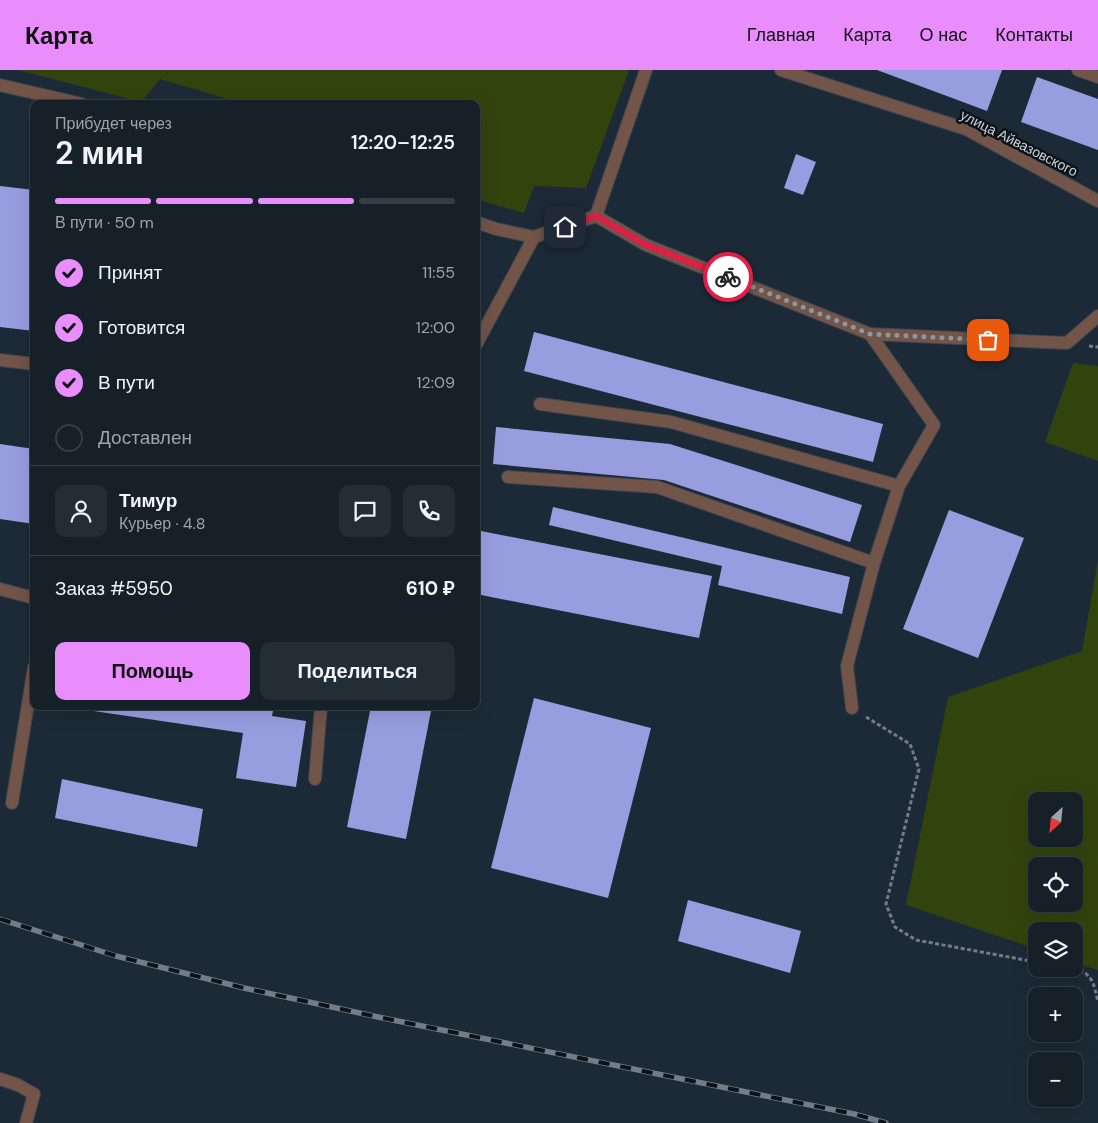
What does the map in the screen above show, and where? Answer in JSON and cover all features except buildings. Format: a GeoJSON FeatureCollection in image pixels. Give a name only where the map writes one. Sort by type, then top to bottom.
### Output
{"type":"FeatureCollection","features":[{"type":"Feature","properties":{"kind":"street"},"geometry":{"type":"LineString","coordinates":[[596,216],[646,70]]}},
{"type":"Feature","properties":{"kind":"street","name":"улица Айвазовского"},"geometry":{"type":"LineString","coordinates":[[781,70],[966,129],[1098,201]]}},
{"type":"Feature","properties":{"kind":"street"},"geometry":{"type":"LineString","coordinates":[[1078,70],[1098,77]]}},
{"type":"Feature","properties":{"kind":"street"},"geometry":{"type":"LineString","coordinates":[[0,85],[65,100]]}},
{"type":"Feature","properties":{"kind":"street"},"geometry":{"type":"LineString","coordinates":[[480,223],[496,229],[534,237],[596,216],[646,245],[870,334],[1067,344],[1098,316]]}},
{"type":"Feature","properties":{"kind":"street"},"geometry":{"type":"LineString","coordinates":[[480,338],[534,237]]}},
{"type":"Feature","properties":{"kind":"street"},"geometry":{"type":"LineString","coordinates":[[852,708],[847,666],[874,563],[899,486],[934,425],[870,334]]}},
{"type":"Feature","properties":{"kind":"street"},"geometry":{"type":"LineString","coordinates":[[0,360],[30,364]]}},
{"type":"Feature","properties":{"kind":"street"},"geometry":{"type":"LineString","coordinates":[[540,404],[670,422],[899,486]]}},
{"type":"Feature","properties":{"kind":"street"},"geometry":{"type":"LineString","coordinates":[[508,477],[657,487],[874,563]]}},
{"type":"Feature","properties":{"kind":"street"},"geometry":{"type":"LineString","coordinates":[[0,589],[30,597]]}},
{"type":"Feature","properties":{"kind":"street"},"geometry":{"type":"LineString","coordinates":[[12,803],[30,692]]}},
{"type":"Feature","properties":{"kind":"street"},"geometry":{"type":"LineString","coordinates":[[315,779],[321,710]]}},
{"type":"Feature","properties":{"kind":"street"},"geometry":{"type":"LineString","coordinates":[[0,1080],[18,1085],[34,1094],[26,1123]]}},
{"type":"Feature","properties":{"kind":"path"},"geometry":{"type":"LineString","coordinates":[[852,708],[910,744],[919,769],[886,904],[895,927],[916,940],[1028,961]]}},
{"type":"Feature","properties":{"kind":"path"},"geometry":{"type":"LineString","coordinates":[[1083,972],[1093,980],[1098,1002]]}},
{"type":"Feature","properties":{"kind":"green space"},"geometry":{"type":"Polygon","coordinates":[[[18,70],[629,70],[586,188],[534,186],[524,213],[480,200],[480,100],[231,100],[160,79],[143,100],[133,100],[18,70]]]}},
{"type":"Feature","properties":{"kind":"green space"},"geometry":{"type":"Polygon","coordinates":[[[1073,363],[1098,366],[1098,461],[1045,442],[1073,363]]]}},
{"type":"Feature","properties":{"kind":"green space"},"geometry":{"type":"Polygon","coordinates":[[[1098,560],[1098,970],[1083,965],[1083,922],[1028,922],[1028,946],[906,905],[948,697],[1082,651],[1098,560]]]}},
{"type":"Feature","properties":{"kind":"railway"},"geometry":{"type":"LineString","coordinates":[[0,919],[116,956],[244,988],[854,1114],[886,1123]]}},
{"type":"Feature","properties":{"kind":"way so far"},"geometry":{"type":"LineString","coordinates":[[728,277],[870,334],[988,340]]}},
{"type":"Feature","properties":{"kind":"route"},"geometry":{"type":"LineString","coordinates":[[565,227],[596,216],[646,245],[728,277]]}}]}
